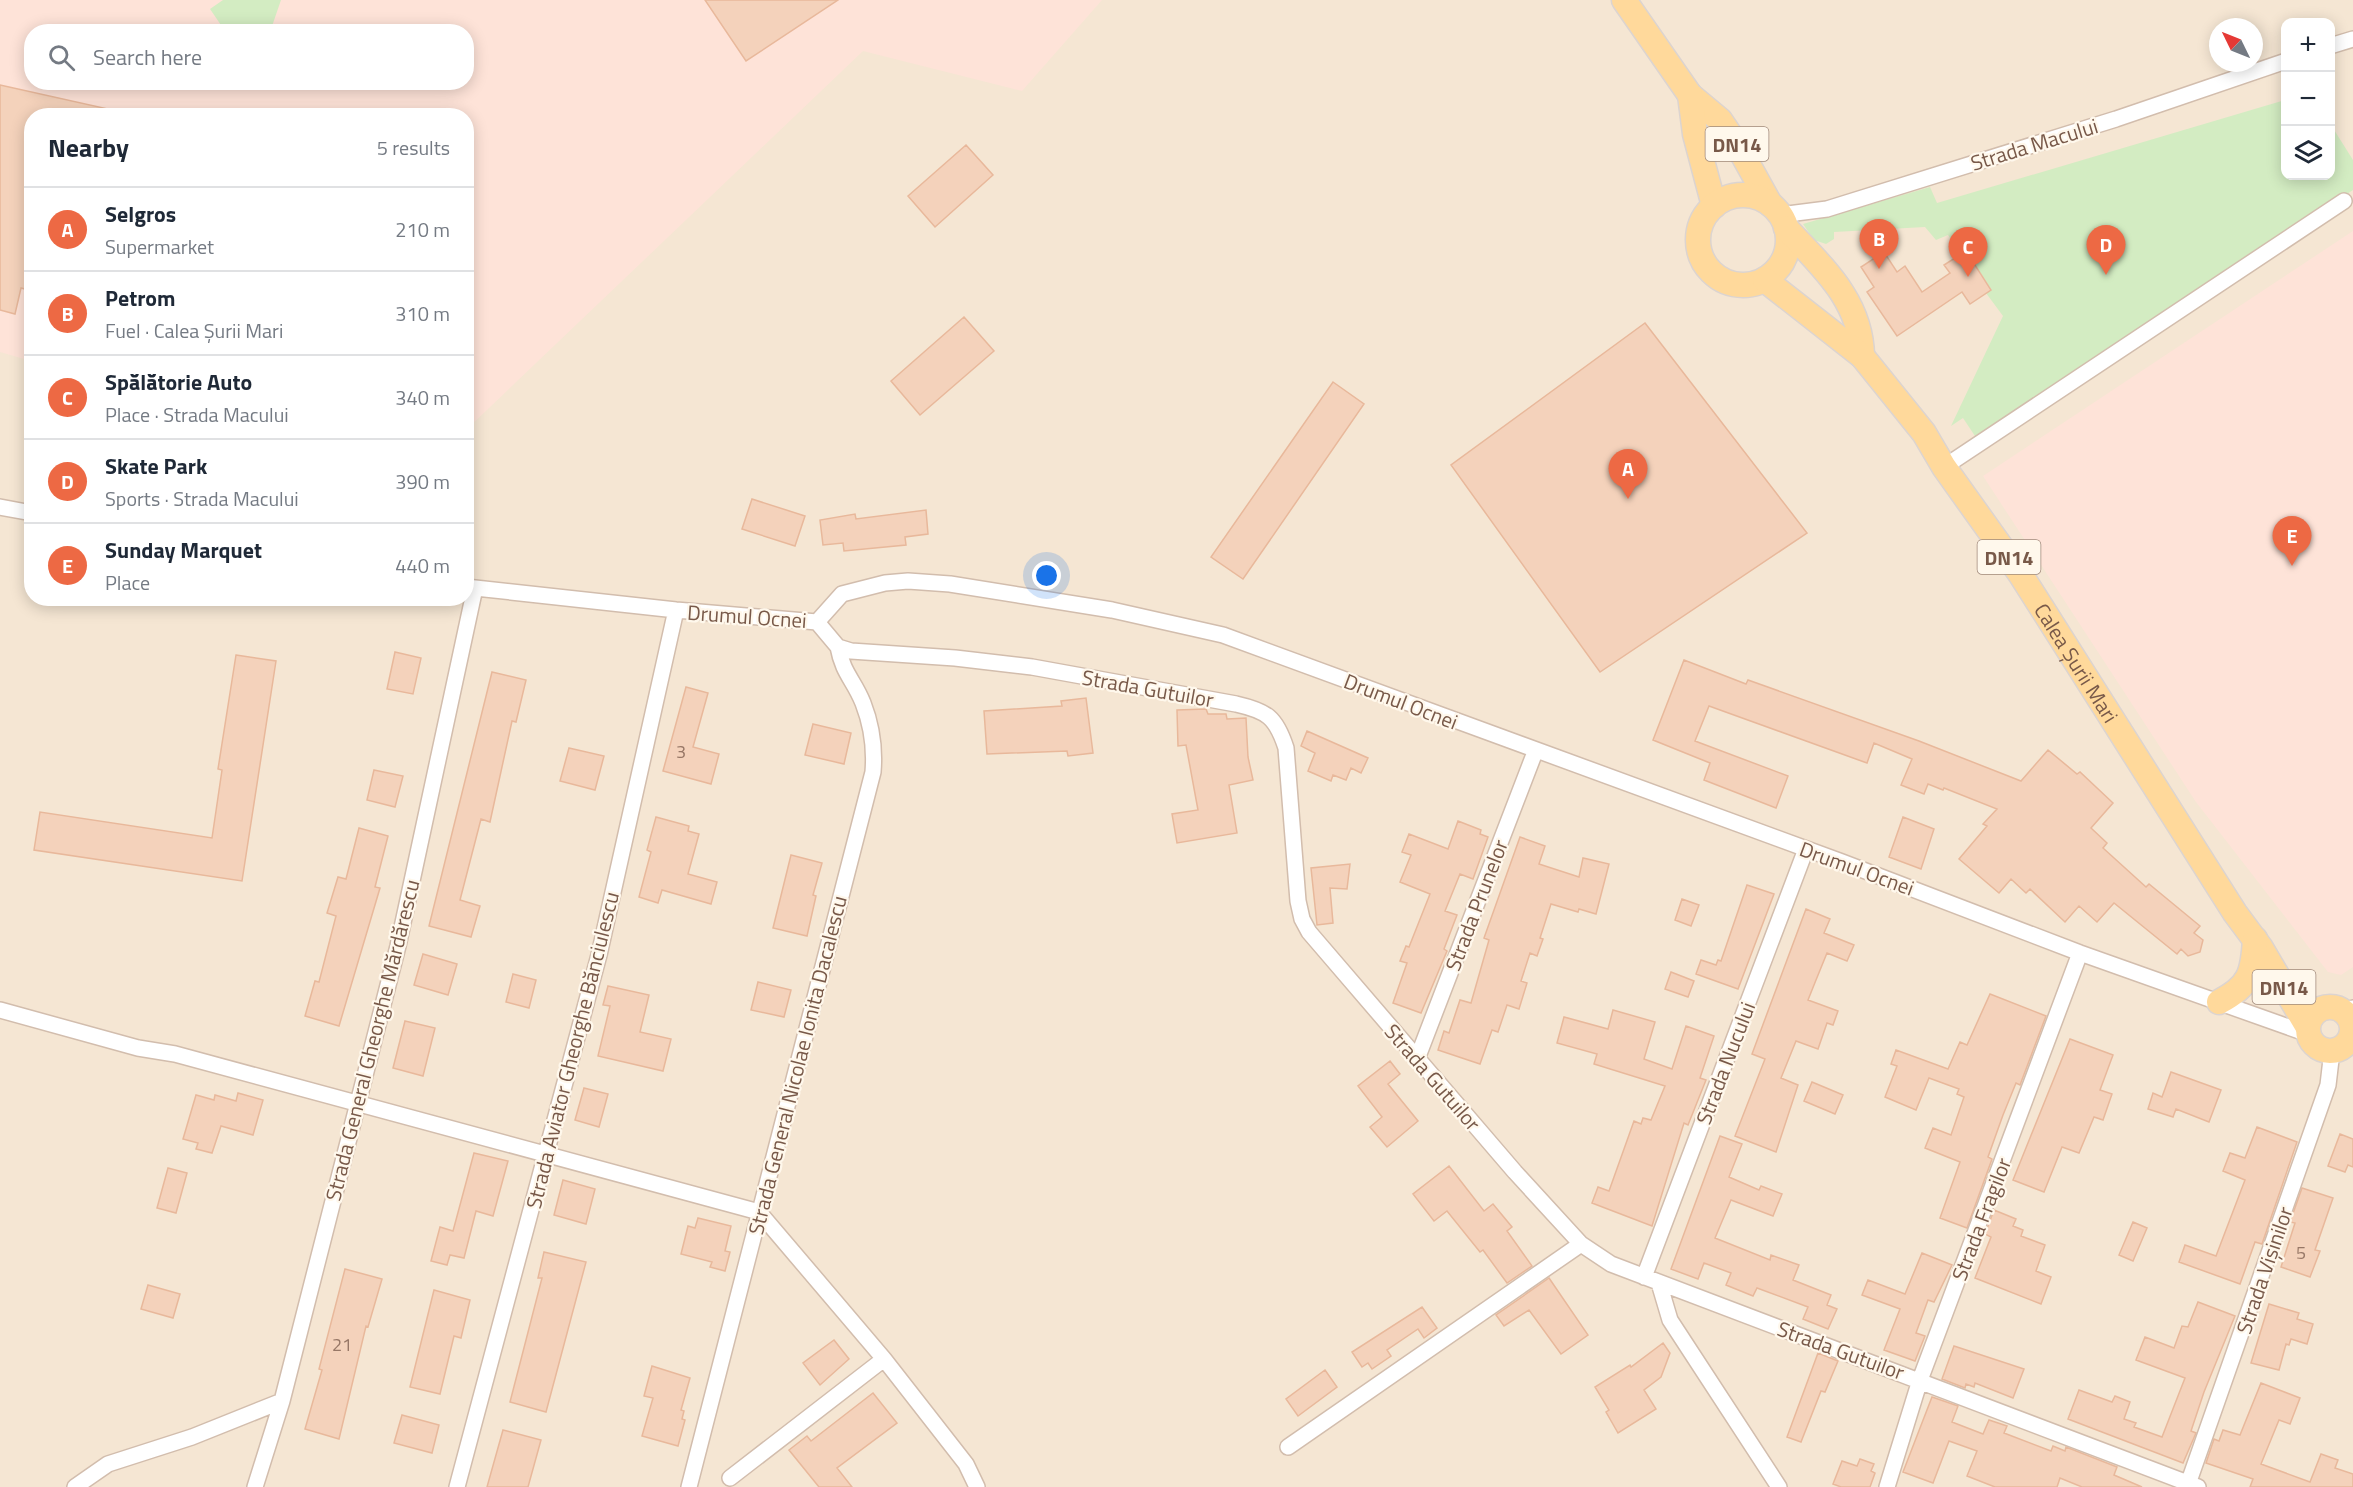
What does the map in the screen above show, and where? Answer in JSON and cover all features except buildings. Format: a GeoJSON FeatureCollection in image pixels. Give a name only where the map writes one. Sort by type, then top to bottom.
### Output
{"type":"FeatureCollection","features":[{"type":"Feature","properties":{"kind":"main road","name":"DN14"},"geometry":{"type":"LineString","coordinates":[[1624,0],[1690,95],[1720,120],[1739,147],[1779,216],[1831,276],[1850,305],[1862,337],[1862,356]]}},
{"type":"Feature","properties":{"kind":"main road","name":"DN14"},"geometry":{"type":"LineString","coordinates":[[1690,95],[1695,134],[1714,206]]}},
{"type":"Feature","properties":{"kind":"main road"},"geometry":{"type":"LineString","coordinates":[[1742,195],[1757,197],[1779,216],[1788,243],[1785,258],[1777,270],[1765,280],[1751,285],[1736,285],[1722,281],[1710,272],[1702,260],[1698,245],[1699,230],[1704,217],[1714,206],[1727,198],[1742,195]]}},
{"type":"Feature","properties":{"kind":"main road","name":"Calea Șurii Mari"},"geometry":{"type":"LineString","coordinates":[[1765,280],[1862,356],[1924,433],[1944,467],[2021,574],[2235,913],[2258,944],[2308,1030],[2314,1045],[2347,1037],[2336,1007],[2323,1008],[2258,944]]}},
{"type":"Feature","properties":{"kind":"main road"},"geometry":{"type":"LineString","coordinates":[[2219,1002],[2237,993],[2247,980],[2258,944]]}},
{"type":"Feature","properties":{"kind":"main road","name":"DN14"},"geometry":{"type":"LineString","coordinates":[[2308,1030],[2312,1015],[2323,1008]]}},
{"type":"Feature","properties":{"kind":"street"},"geometry":{"type":"LineString","coordinates":[[2335,45],[2353,39]]}},
{"type":"Feature","properties":{"kind":"street","name":"Strada Macului"},"geometry":{"type":"LineString","coordinates":[[1779,216],[1849,202],[2105,122],[2281,63]]}},
{"type":"Feature","properties":{"kind":"street"},"geometry":{"type":"LineString","coordinates":[[1944,467],[2344,201]]}},
{"type":"Feature","properties":{"kind":"street"},"geometry":{"type":"LineString","coordinates":[[0,507],[24,512]]}},
{"type":"Feature","properties":{"kind":"street","name":"Drumul Ocnei"},"geometry":{"type":"LineString","coordinates":[[474,588],[676,610],[817,622],[842,594],[885,583],[908,582],[950,584],[1112,610],[1250,644],[1535,752],[1806,849],[2080,952],[2219,1002],[2308,1030]]}},
{"type":"Feature","properties":{"kind":"street","name":"Strada General Gheorghe Mărdărescu"},"geometry":{"type":"LineString","coordinates":[[255,1487],[282,1401],[356,1102],[398,946],[467,606]]}},
{"type":"Feature","properties":{"kind":"street","name":"Strada Aviator Gheorghe Bănciulescu"},"geometry":{"type":"LineString","coordinates":[[458,1487],[599,955],[676,610]]}},
{"type":"Feature","properties":{"kind":"street"},"geometry":{"type":"LineString","coordinates":[[817,622],[838,647]]}},
{"type":"Feature","properties":{"kind":"street","name":"Strada Gutuilor"},"geometry":{"type":"LineString","coordinates":[[838,647],[851,651],[955,658],[1032,667],[1236,704],[1256,709],[1269,716],[1277,725],[1286,748],[1302,919],[1319,947],[1515,1172],[1581,1244],[1611,1264],[1920,1380],[2191,1486]]}},
{"type":"Feature","properties":{"kind":"street","name":"Strada General Nicolae Ionita Dacalescu"},"geometry":{"type":"LineString","coordinates":[[689,1487],[873,772],[875,750],[869,723],[863,702],[845,674],[838,647]]}},
{"type":"Feature","properties":{"kind":"street","name":"Strada Prunelor"},"geometry":{"type":"LineString","coordinates":[[1417,1059],[1535,752]]}},
{"type":"Feature","properties":{"kind":"street","name":"Strada Nucului"},"geometry":{"type":"LineString","coordinates":[[1652,1280],[1806,849]]}},
{"type":"Feature","properties":{"kind":"street","name":"Strada Fragilor"},"geometry":{"type":"LineString","coordinates":[[1887,1487],[1920,1380],[2080,952]]}},
{"type":"Feature","properties":{"kind":"street"},"geometry":{"type":"LineString","coordinates":[[0,1010],[356,1102],[759,1212],[884,1359],[966,1464],[977,1487]]}},
{"type":"Feature","properties":{"kind":"street","name":"Strada Vișinilor"},"geometry":{"type":"LineString","coordinates":[[2191,1486],[2328,1085],[2347,1037]]}},
{"type":"Feature","properties":{"kind":"street"},"geometry":{"type":"LineString","coordinates":[[1288,1447],[1581,1244]]}},
{"type":"Feature","properties":{"kind":"street"},"geometry":{"type":"LineString","coordinates":[[1652,1280],[1670,1320],[1779,1487]]}},
{"type":"Feature","properties":{"kind":"street"},"geometry":{"type":"LineString","coordinates":[[730,1478],[884,1359]]}},
{"type":"Feature","properties":{"kind":"street"},"geometry":{"type":"LineString","coordinates":[[75,1487],[108,1464],[192,1437],[282,1401]]}},
{"type":"Feature","properties":{"kind":"shaded area"},"geometry":{"type":"Polygon","coordinates":[[[0,0],[2353,0],[2353,1487],[0,1487],[0,0]]]}},
{"type":"Feature","properties":{"kind":"shaded area"},"geometry":{"type":"Polygon","coordinates":[[[0,0],[1102,0],[1022,91],[863,51],[474,422],[474,108],[24,108],[24,359],[0,352],[0,0]]]}},
{"type":"Feature","properties":{"kind":"shaded area"},"geometry":{"type":"Polygon","coordinates":[[[2353,231],[2353,967],[2341,975],[2328,972],[2196,802],[1983,476],[2353,231]]]}},
{"type":"Feature","properties":{"kind":"green space"},"geometry":{"type":"Polygon","coordinates":[[[223,0],[281,0],[273,24],[220,24],[210,9],[223,0]]]}},
{"type":"Feature","properties":{"kind":"green space"},"geometry":{"type":"Polygon","coordinates":[[[2281,101],[2281,180],[2335,180],[2335,131],[2353,160],[2353,190],[1975,436],[1963,418],[1951,426],[2003,316],[1986,293],[1991,289],[1966,251],[1962,254],[1948,235],[1936,240],[1925,227],[1834,232],[1834,239],[1826,244],[1814,240],[1803,224],[1930,187],[1937,203],[2281,101]]]}},
{"type":"Feature","properties":{"kind":"place","name":"Petrom"},"geometry":{"type":"Point","coordinates":[1879,269]}},
{"type":"Feature","properties":{"kind":"place","name":"Skate Park"},"geometry":{"type":"Point","coordinates":[2106,275]}},
{"type":"Feature","properties":{"kind":"place","name":"Spălătorie Auto"},"geometry":{"type":"Point","coordinates":[1968,277]}},
{"type":"Feature","properties":{"kind":"place","name":"Selgros"},"geometry":{"type":"Point","coordinates":[1628,499]}},
{"type":"Feature","properties":{"kind":"place","name":"Sunday Marquet"},"geometry":{"type":"Point","coordinates":[2292,566]}}]}
